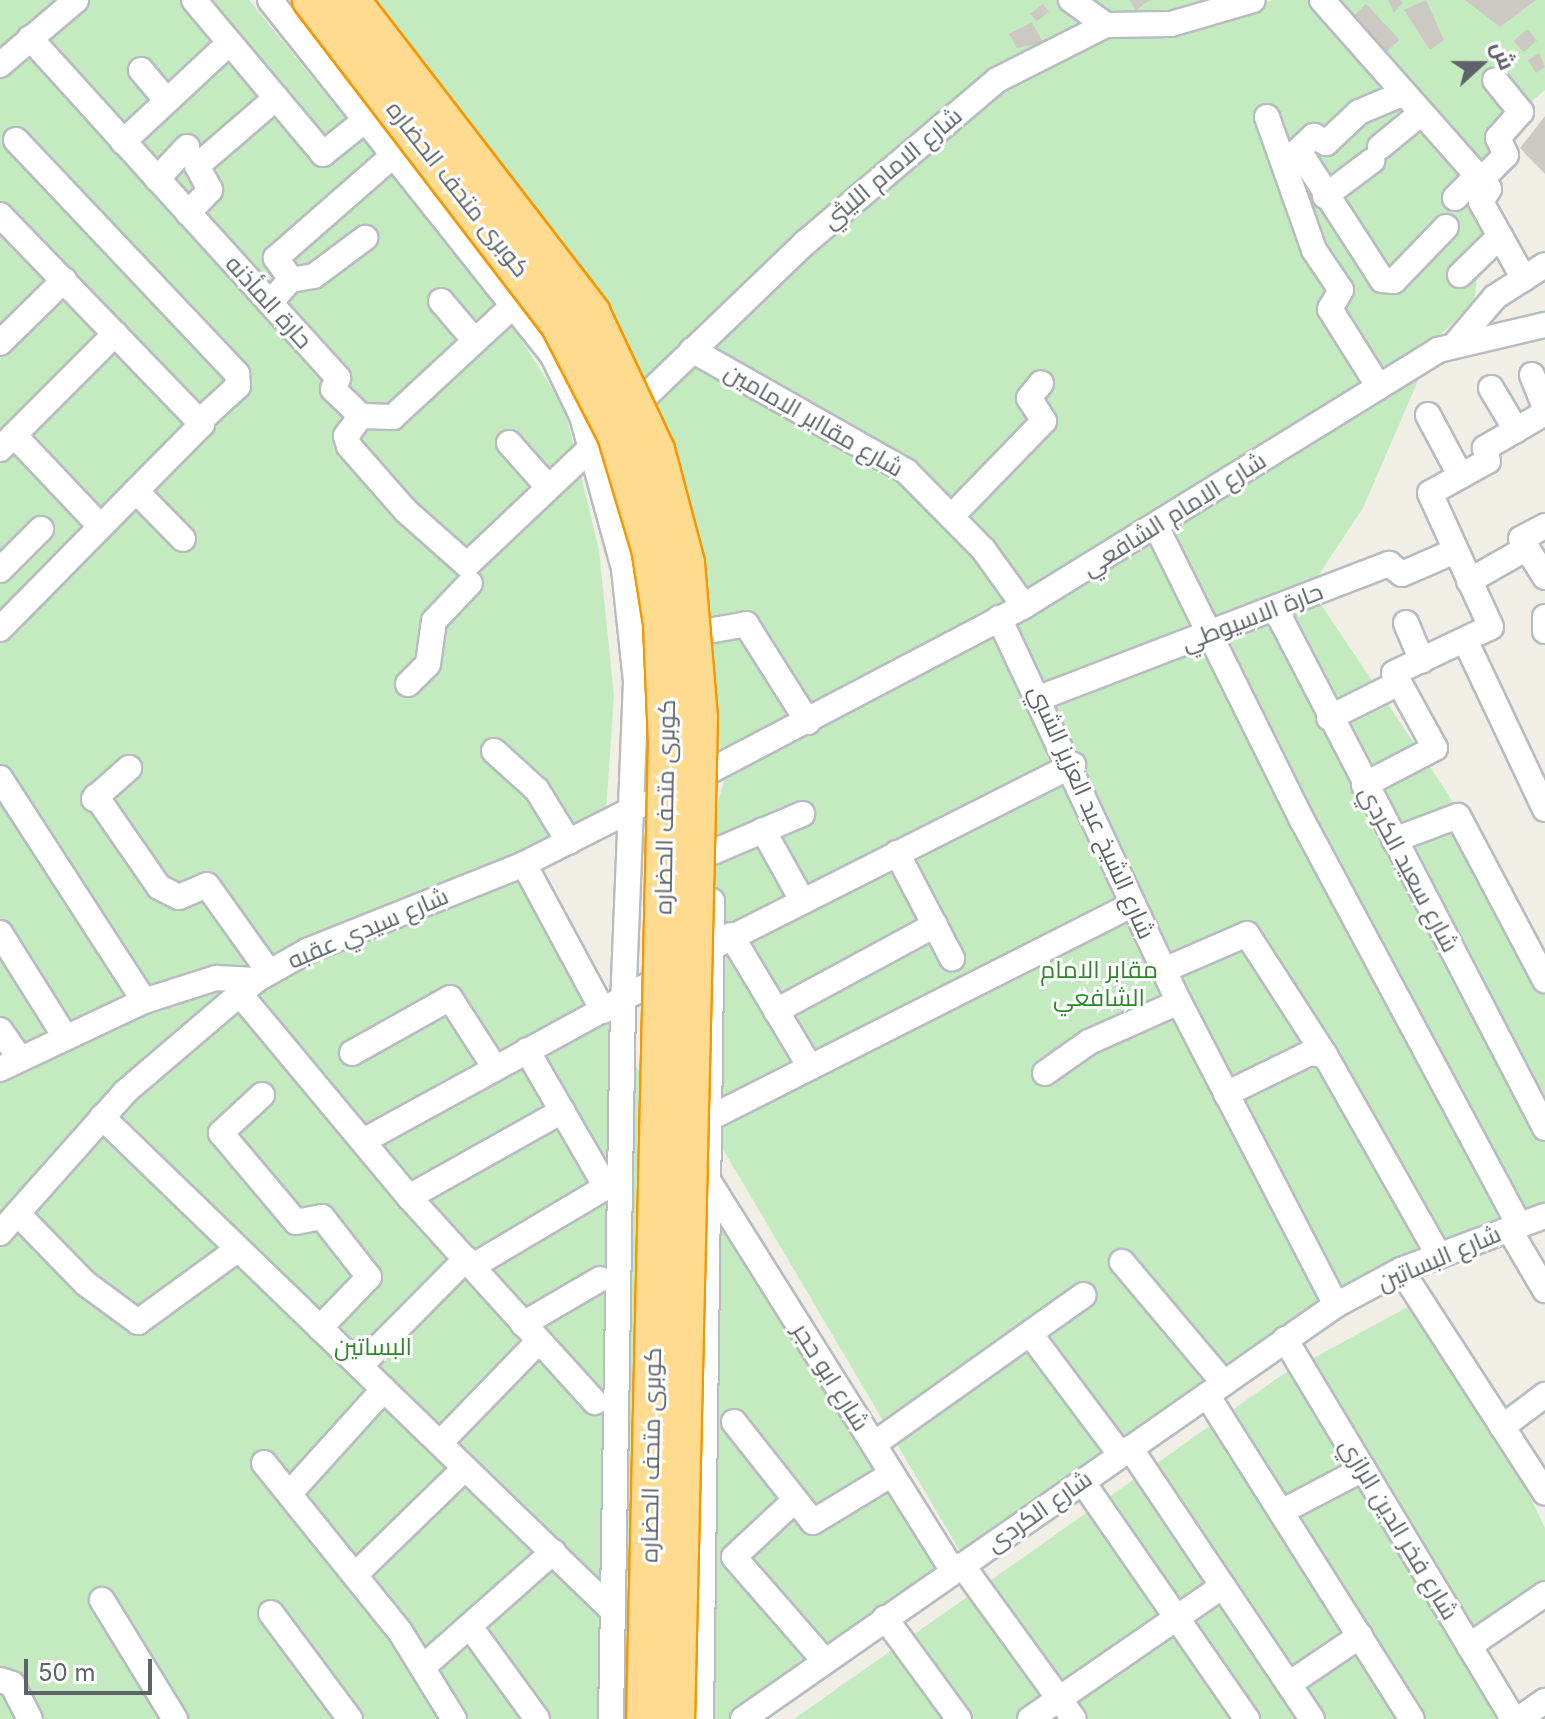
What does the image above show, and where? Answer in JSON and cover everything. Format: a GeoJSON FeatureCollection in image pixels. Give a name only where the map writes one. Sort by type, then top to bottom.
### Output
{"type":"FeatureCollection","features":[{"type":"Feature","properties":{"kind":"highway","name":"كوبرى متحف الحضاره"},"geometry":{"type":"LineString","coordinates":[[311,0],[559,324],[616,435],[650,548],[662,624],[667,742],[645,1719]]}},
{"type":"Feature","properties":{"kind":"highway","name":"كوبرى متحف الحضاره"},"geometry":{"type":"LineString","coordinates":[[351,0],[591,312],[656,450],[686,563],[699,717],[676,1719]]}},
{"type":"Feature","properties":{"kind":"street"},"geometry":{"type":"LineString","coordinates":[[0,65],[76,0]]}},
{"type":"Feature","properties":{"kind":"street"},"geometry":{"type":"LineString","coordinates":[[194,0],[323,154],[368,118]]}},
{"type":"Feature","properties":{"kind":"street"},"geometry":{"type":"LineString","coordinates":[[270,0],[517,302],[571,390],[591,448],[635,643],[632,810],[613,1007],[618,1425],[611,1719]]}},
{"type":"Feature","properties":{"kind":"street"},"geometry":{"type":"LineString","coordinates":[[361,0],[565,257],[643,398],[681,502],[708,631],[714,770],[713,852],[721,941],[710,1118],[701,1719]]}},
{"type":"Feature","properties":{"kind":"street"},"geometry":{"type":"LineString","coordinates":[[1071,0],[1106,25]]}},
{"type":"Feature","properties":{"kind":"street","name":"شارع الامام الليثي"},"geometry":{"type":"LineString","coordinates":[[408,684],[428,664],[434,621],[472,581],[548,487],[806,242],[997,80],[1106,25],[1171,24],[1253,0]]}},
{"type":"Feature","properties":{"kind":"street"},"geometry":{"type":"LineString","coordinates":[[1322,0],[1489,190],[1481,202],[1524,279]]}},
{"type":"Feature","properties":{"kind":"street","name":"حارة المأذنه"},"geometry":{"type":"LineString","coordinates":[[30,38],[270,303],[361,416]]}},
{"type":"Feature","properties":{"kind":"street"},"geometry":{"type":"LineString","coordinates":[[123,142],[165,99],[229,43]]}},
{"type":"Feature","properties":{"kind":"street"},"geometry":{"type":"LineString","coordinates":[[141,70],[165,99]]}},
{"type":"Feature","properties":{"kind":"street"},"geometry":{"type":"LineString","coordinates":[[1455,198],[1506,155],[1498,138],[1521,112],[1495,80]]}},
{"type":"Feature","properties":{"kind":"street"},"geometry":{"type":"LineString","coordinates":[[1293,156],[1316,136],[1326,144],[1359,112],[1402,94]]}},
{"type":"Feature","properties":{"kind":"street"},"geometry":{"type":"LineString","coordinates":[[188,213],[210,190],[197,166],[276,98]]}},
{"type":"Feature","properties":{"kind":"street"},"geometry":{"type":"LineString","coordinates":[[1325,196],[1420,114]]}},
{"type":"Feature","properties":{"kind":"street"},"geometry":{"type":"LineString","coordinates":[[1267,117],[1382,280],[1394,281],[1446,227]]}},
{"type":"Feature","properties":{"kind":"street"},"geometry":{"type":"LineString","coordinates":[[0,629],[100,526],[200,430],[201,420],[238,386],[237,374],[16,140]]}},
{"type":"Feature","properties":{"kind":"street"},"geometry":{"type":"LineString","coordinates":[[157,179],[187,147]]}},
{"type":"Feature","properties":{"kind":"street"},"geometry":{"type":"LineString","coordinates":[[291,280],[276,258],[395,154]]}},
{"type":"Feature","properties":{"kind":"street"},"geometry":{"type":"LineString","coordinates":[[1293,156],[1314,250],[1341,290],[1330,309],[1379,387]]}},
{"type":"Feature","properties":{"kind":"street"},"geometry":{"type":"LineString","coordinates":[[2,222],[64,280],[201,420]]}},
{"type":"Feature","properties":{"kind":"street"},"geometry":{"type":"LineString","coordinates":[[1460,275],[1500,236]]}},
{"type":"Feature","properties":{"kind":"street"},"geometry":{"type":"LineString","coordinates":[[270,303],[291,280],[307,280],[365,238]]}},
{"type":"Feature","properties":{"kind":"street"},"geometry":{"type":"LineString","coordinates":[[1457,342],[1495,297],[1545,265]]}},
{"type":"Feature","properties":{"kind":"street"},"geometry":{"type":"LineString","coordinates":[[0,343],[64,280]]}},
{"type":"Feature","properties":{"kind":"street"},"geometry":{"type":"LineString","coordinates":[[441,301],[475,341]]}},
{"type":"Feature","properties":{"kind":"street"},"geometry":{"type":"LineString","coordinates":[[472,581],[349,446],[348,431],[361,416],[393,417],[517,302]]}},
{"type":"Feature","properties":{"kind":"street","name":"شارع الامام الشافعي"},"geometry":{"type":"LineString","coordinates":[[808,722],[1024,606],[1457,342],[1545,325]]}},
{"type":"Feature","properties":{"kind":"street"},"geometry":{"type":"LineString","coordinates":[[100,526],[7,442],[115,334]]}},
{"type":"Feature","properties":{"kind":"street","name":"شارع مقاابر الامامين"},"geometry":{"type":"LineString","coordinates":[[692,350],[881,453],[952,516],[1024,606]]}},
{"type":"Feature","properties":{"kind":"street"},"geometry":{"type":"LineString","coordinates":[[1364,785],[1435,748],[1394,673],[1491,627],[1430,493],[1488,461],[1485,448],[1516,430],[1544,405],[1532,375]]}},
{"type":"Feature","properties":{"kind":"street"},"geometry":{"type":"LineString","coordinates":[[952,516],[1044,421],[1029,398],[1041,383]]}},
{"type":"Feature","properties":{"kind":"street"},"geometry":{"type":"LineString","coordinates":[[1491,388],[1516,430]]}},
{"type":"Feature","properties":{"kind":"street"},"geometry":{"type":"LineString","coordinates":[[1428,415],[1460,475]]}},
{"type":"Feature","properties":{"kind":"street"},"geometry":{"type":"LineString","coordinates":[[509,443],[548,487]]}},
{"type":"Feature","properties":{"kind":"street"},"geometry":{"type":"LineString","coordinates":[[136,491],[183,539]]}},
{"type":"Feature","properties":{"kind":"street"},"geometry":{"type":"LineString","coordinates":[[1156,526],[1213,633],[1302,820],[1545,1290]]}},
{"type":"Feature","properties":{"kind":"street"},"geometry":{"type":"LineString","coordinates":[[1545,526],[1521,539],[1545,577]]}},
{"type":"Feature","properties":{"kind":"street"},"geometry":{"type":"LineString","coordinates":[[0,570],[41,529]]}},
{"type":"Feature","properties":{"kind":"street"},"geometry":{"type":"LineString","coordinates":[[1469,581],[1527,548]]}},
{"type":"Feature","properties":{"kind":"street","name":"حارة الاسيوطي"},"geometry":{"type":"LineString","coordinates":[[1042,697],[1389,564],[1402,574],[1455,551]]}},
{"type":"Feature","properties":{"kind":"street","name":"شارع سعيد الكردي"},"geometry":{"type":"LineString","coordinates":[[1275,608],[1364,785],[1542,1113]]}},
{"type":"Feature","properties":{"kind":"street"},"geometry":{"type":"LineString","coordinates":[[1545,617],[1545,631]]}},
{"type":"Feature","properties":{"kind":"street","name":"شارع الشيخ عبد العزيز الشبي"},"geometry":{"type":"LineString","coordinates":[[999,618],[1042,697],[1179,1002],[1336,1305]]}},
{"type":"Feature","properties":{"kind":"street"},"geometry":{"type":"LineString","coordinates":[[1406,623],[1422,661]]}},
{"type":"Feature","properties":{"kind":"street"},"geometry":{"type":"LineString","coordinates":[[708,631],[746,624],[808,722]]}},
{"type":"Feature","properties":{"kind":"street"},"geometry":{"type":"LineString","coordinates":[[1465,640],[1545,809]]}},
{"type":"Feature","properties":{"kind":"street"},"geometry":{"type":"LineString","coordinates":[[1329,718],[1399,683]]}},
{"type":"Feature","properties":{"kind":"street","name":"شارع سيدي عقبه"},"geometry":{"type":"LineString","coordinates":[[0,1233],[102,1117],[255,982],[524,864],[808,722]]}},
{"type":"Feature","properties":{"kind":"street"},"geometry":{"type":"LineString","coordinates":[[494,751],[537,790],[569,842]]}},
{"type":"Feature","properties":{"kind":"street"},"geometry":{"type":"LineString","coordinates":[[363,1141],[527,1050],[613,1007],[721,941],[1073,765]]}},
{"type":"Feature","properties":{"kind":"street"},"geometry":{"type":"LineString","coordinates":[[129,768],[95,798],[159,887],[179,897],[207,885],[255,982],[363,1141],[409,1197],[595,1402]]}},
{"type":"Feature","properties":{"kind":"street"},"geometry":{"type":"LineString","coordinates":[[0,778],[144,1001]]}},
{"type":"Feature","properties":{"kind":"street"},"geometry":{"type":"LineString","coordinates":[[713,852],[802,814]]}},
{"type":"Feature","properties":{"kind":"street"},"geometry":{"type":"LineString","coordinates":[[1394,840],[1458,816],[1545,980]]}},
{"type":"Feature","properties":{"kind":"street"},"geometry":{"type":"LineString","coordinates":[[763,830],[802,900]]}},
{"type":"Feature","properties":{"kind":"street"},"geometry":{"type":"LineString","coordinates":[[897,853],[952,958]]}},
{"type":"Feature","properties":{"kind":"street"},"geometry":{"type":"LineString","coordinates":[[524,864],[613,1007]]}},
{"type":"Feature","properties":{"kind":"street"},"geometry":{"type":"LineString","coordinates":[[710,1118],[1133,904]]}},
{"type":"Feature","properties":{"kind":"street"},"geometry":{"type":"LineString","coordinates":[[776,1011],[935,925]]}},
{"type":"Feature","properties":{"kind":"street"},"geometry":{"type":"LineString","coordinates":[[0,933],[64,1035]]}},
{"type":"Feature","properties":{"kind":"street"},"geometry":{"type":"LineString","coordinates":[[1164,970],[1247,934],[1325,1055],[1439,1256]]}},
{"type":"Feature","properties":{"kind":"street"},"geometry":{"type":"LineString","coordinates":[[721,941],[776,1011],[810,1067]]}},
{"type":"Feature","properties":{"kind":"street"},"geometry":{"type":"LineString","coordinates":[[0,1030],[10,1063],[64,1035],[144,1001],[216,978],[255,982]]}},
{"type":"Feature","properties":{"kind":"street"},"geometry":{"type":"LineString","coordinates":[[352,1053],[450,998],[495,1068]]}},
{"type":"Feature","properties":{"kind":"street"},"geometry":{"type":"LineString","coordinates":[[1045,1073],[1089,1042],[1179,1002]]}},
{"type":"Feature","properties":{"kind":"street"},"geometry":{"type":"LineString","coordinates":[[360,1366],[469,1262],[606,1187],[527,1050]]}},
{"type":"Feature","properties":{"kind":"street"},"geometry":{"type":"LineString","coordinates":[[1226,1094],[1310,1053],[1325,1055]]}},
{"type":"Feature","properties":{"kind":"street"},"geometry":{"type":"LineString","coordinates":[[262,1095],[221,1133],[296,1222],[322,1217],[369,1277],[320,1328]]}},
{"type":"Feature","properties":{"kind":"street"},"geometry":{"type":"LineString","coordinates":[[409,1197],[562,1111]]}},
{"type":"Feature","properties":{"kind":"street"},"geometry":{"type":"LineString","coordinates":[[102,1117],[612,1610]]}},
{"type":"Feature","properties":{"kind":"street","name":"شارع ابو حجر"},"geometry":{"type":"LineString","coordinates":[[709,1182],[892,1474],[958,1568],[1074,1719]]}},
{"type":"Feature","properties":{"kind":"street"},"geometry":{"type":"LineString","coordinates":[[18,1214],[85,1283],[138,1322],[238,1249]]}},
{"type":"Feature","properties":{"kind":"street","name":"شارع البساتين"},"geometry":{"type":"LineString","coordinates":[[1336,1305],[1401,1270],[1545,1216]]}},
{"type":"Feature","properties":{"kind":"street"},"geometry":{"type":"LineString","coordinates":[[1122,1262],[1216,1389],[1281,1512],[1360,1636],[1406,1717]]}},
{"type":"Feature","properties":{"kind":"street"},"geometry":{"type":"LineString","coordinates":[[1401,1270],[1545,1493]]}},
{"type":"Feature","properties":{"kind":"street"},"geometry":{"type":"LineString","coordinates":[[440,1443],[531,1333],[600,1279]]}},
{"type":"Feature","properties":{"kind":"street"},"geometry":{"type":"LineString","coordinates":[[874,1444],[1084,1295]]}},
{"type":"Feature","properties":{"kind":"street","name":"شارع الكردى"},"geometry":{"type":"LineString","coordinates":[[743,1719],[1336,1305]]}},
{"type":"Feature","properties":{"kind":"street"},"geometry":{"type":"LineString","coordinates":[[1031,1335],[1125,1451],[1223,1586],[1312,1719]]}},
{"type":"Feature","properties":{"kind":"street","name":"شارع فخر الدين الرازي"},"geometry":{"type":"LineString","coordinates":[[1285,1339],[1516,1719]]}},
{"type":"Feature","properties":{"kind":"street"},"geometry":{"type":"LineString","coordinates":[[290,1493],[384,1389]]}},
{"type":"Feature","properties":{"kind":"street"},"geometry":{"type":"LineString","coordinates":[[1502,1427],[1545,1395]]}},
{"type":"Feature","properties":{"kind":"street"},"geometry":{"type":"LineString","coordinates":[[618,1425],[706,1403]]}},
{"type":"Feature","properties":{"kind":"street"},"geometry":{"type":"LineString","coordinates":[[734,1422],[809,1520],[821,1520],[892,1474]]}},
{"type":"Feature","properties":{"kind":"street"},"geometry":{"type":"LineString","coordinates":[[264,1463],[356,1574],[423,1667],[454,1719]]}},
{"type":"Feature","properties":{"kind":"street"},"geometry":{"type":"LineString","coordinates":[[356,1574],[465,1468]]}},
{"type":"Feature","properties":{"kind":"street"},"geometry":{"type":"LineString","coordinates":[[1281,1512],[1363,1469]]}},
{"type":"Feature","properties":{"kind":"street"},"geometry":{"type":"LineString","coordinates":[[1082,1481],[1247,1719]]}},
{"type":"Feature","properties":{"kind":"street"},"geometry":{"type":"LineString","coordinates":[[794,1501],[734,1557],[824,1660]]}},
{"type":"Feature","properties":{"kind":"street"},"geometry":{"type":"LineString","coordinates":[[423,1667],[471,1628],[553,1552]]}},
{"type":"Feature","properties":{"kind":"street"},"geometry":{"type":"LineString","coordinates":[[1030,1719],[1223,1586]]}},
{"type":"Feature","properties":{"kind":"street"},"geometry":{"type":"LineString","coordinates":[[1469,1646],[1545,1594]]}},
{"type":"Feature","properties":{"kind":"street"},"geometry":{"type":"LineString","coordinates":[[102,1600],[175,1719]]}},
{"type":"Feature","properties":{"kind":"street"},"geometry":{"type":"LineString","coordinates":[[271,1613],[350,1719]]}},
{"type":"Feature","properties":{"kind":"street"},"geometry":{"type":"LineString","coordinates":[[885,1618],[959,1719]]}},
{"type":"Feature","properties":{"kind":"street"},"geometry":{"type":"LineString","coordinates":[[471,1628],[537,1719]]}},
{"type":"Feature","properties":{"kind":"street"},"geometry":{"type":"LineString","coordinates":[[1289,1684],[1360,1636]]}},
{"type":"Feature","properties":{"kind":"street"},"geometry":{"type":"LineString","coordinates":[[0,1680],[12,1684],[30,1719]]}},
{"type":"Feature","properties":{"kind":"street"},"geometry":{"type":"LineString","coordinates":[[1516,1719],[1545,1701]]}},
{"type":"Feature","properties":{"kind":"green space","name":"البساتين"},"geometry":{"type":"Polygon","coordinates":[[[0,0],[249,0],[505,314],[565,409],[599,550],[614,696],[606,811],[512,863],[945,1573],[731,1719],[0,1719],[0,0]]]}},
{"type":"Feature","properties":{"kind":"green space","name":"مقابر الامام الشافعي"},"geometry":{"type":"Polygon","coordinates":[[[368,0],[1063,0],[1159,34],[1273,0],[1545,0],[1545,90],[1495,133],[1474,302],[1436,339],[1363,508],[1310,588],[1448,794],[1545,975],[1545,1213],[1392,1271],[964,1558],[701,1112],[706,840],[724,782],[699,532],[654,419],[368,0]]]}},
{"type":"Feature","properties":{"kind":"green space"},"geometry":{"type":"Polygon","coordinates":[[[1079,0],[1235,0],[1192,17],[1102,17],[1079,0]]]}},
{"type":"Feature","properties":{"kind":"green space"},"geometry":{"type":"Polygon","coordinates":[[[1432,1294],[1545,1528],[1545,1606],[1471,1651],[1508,1719],[794,1719],[1282,1375],[1432,1294]]]}},
{"type":"Feature","properties":{"kind":"building"},"geometry":{"type":"Polygon","coordinates":[[[1129,0],[1150,0],[1136,10],[1129,0]]]}},
{"type":"Feature","properties":{"kind":"building"},"geometry":{"type":"Polygon","coordinates":[[[1388,0],[1400,0],[1403,3],[1394,13],[1388,0]]]}},
{"type":"Feature","properties":{"kind":"building"},"geometry":{"type":"Polygon","coordinates":[[[1426,0],[1444,40],[1430,50],[1404,10],[1426,0]]]}},
{"type":"Feature","properties":{"kind":"building"},"geometry":{"type":"Polygon","coordinates":[[[1465,0],[1536,0],[1500,27],[1465,0]]]}},
{"type":"Feature","properties":{"kind":"building"},"geometry":{"type":"Polygon","coordinates":[[[1043,4],[1049,12],[1036,22],[1030,14],[1043,4]]]}},
{"type":"Feature","properties":{"kind":"building"},"geometry":{"type":"Polygon","coordinates":[[[1366,4],[1399,40],[1380,58],[1346,22],[1366,4]]]}},
{"type":"Feature","properties":{"kind":"building"},"geometry":{"type":"Polygon","coordinates":[[[1032,22],[1043,43],[1017,48],[1009,34],[1032,22]]]}},
{"type":"Feature","properties":{"kind":"building"},"geometry":{"type":"Polygon","coordinates":[[[1527,29],[1537,40],[1524,52],[1514,41],[1527,29]]]}},
{"type":"Feature","properties":{"kind":"building"},"geometry":{"type":"Polygon","coordinates":[[[1539,53],[1545,67],[1536,73],[1528,60],[1539,53]]]}},
{"type":"Feature","properties":{"kind":"building"},"geometry":{"type":"Polygon","coordinates":[[[1545,116],[1545,174],[1520,148],[1545,116]]]}}]}
